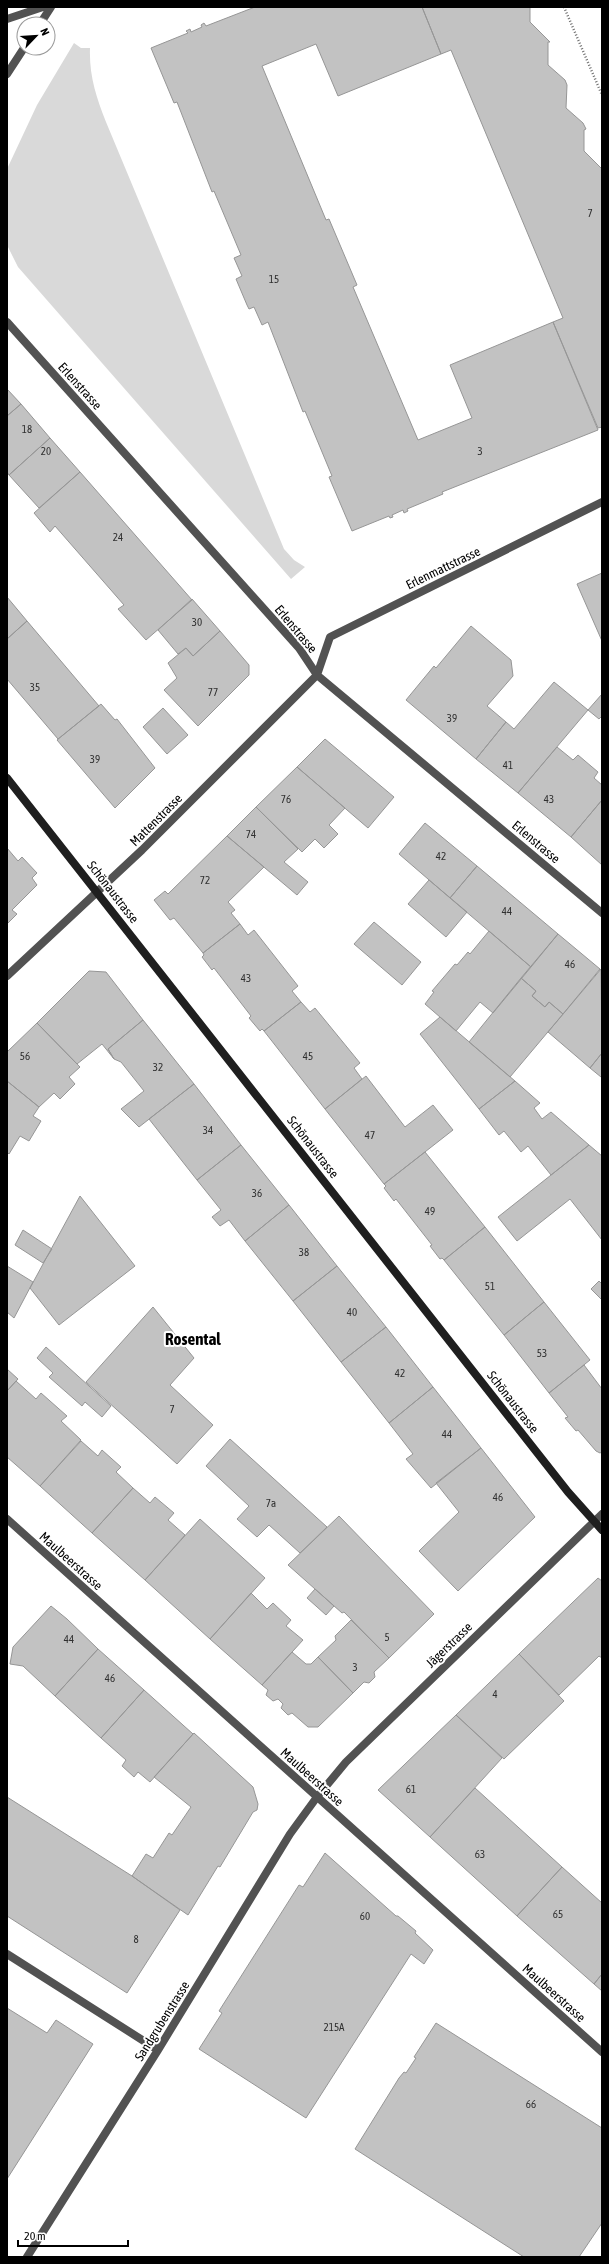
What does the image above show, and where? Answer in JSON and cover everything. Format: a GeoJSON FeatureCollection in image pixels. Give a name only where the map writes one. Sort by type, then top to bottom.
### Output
{"type":"FeatureCollection","features":[{"type":"Feature","properties":{"kind":"street"},"geometry":{"type":"LineString","coordinates":[[7,19],[43,7]]}},
{"type":"Feature","properties":{"kind":"street"},"geometry":{"type":"LineString","coordinates":[[45,16],[51,7]]}},
{"type":"Feature","properties":{"kind":"street"},"geometry":{"type":"LineString","coordinates":[[7,74],[19,56]]}},
{"type":"Feature","properties":{"kind":"street","name":"Erlenstrasse"},"geometry":{"type":"LineString","coordinates":[[7,322],[299,648],[317,675],[602,913]]}},
{"type":"Feature","properties":{"kind":"street","name":"Erlenmattstrasse"},"geometry":{"type":"LineString","coordinates":[[317,675],[330,637],[602,502]]}},
{"type":"Feature","properties":{"kind":"street","name":"Mattenstrasse"},"geometry":{"type":"LineString","coordinates":[[7,976],[98,893],[317,675]]}},
{"type":"Feature","properties":{"kind":"street","name":"Schönaustrasse"},"geometry":{"type":"LineString","coordinates":[[7,778],[568,1492],[602,1530]]}},
{"type":"Feature","properties":{"kind":"street","name":"Jägerstrasse"},"geometry":{"type":"LineString","coordinates":[[317,1798],[346,1762],[602,1514]]}},
{"type":"Feature","properties":{"kind":"street","name":"Maulbeerstrasse"},"geometry":{"type":"LineString","coordinates":[[7,1519],[602,2052]]}},
{"type":"Feature","properties":{"kind":"street","name":"Sandgrubenstrasse"},"geometry":{"type":"LineString","coordinates":[[27,2257],[158,2050],[290,1834],[317,1798]]}},
{"type":"Feature","properties":{"kind":"street"},"geometry":{"type":"LineString","coordinates":[[7,1954],[158,2050]]}},
{"type":"Feature","properties":{"kind":"path"},"geometry":{"type":"LineString","coordinates":[[564,7],[602,95]]}},
{"type":"Feature","properties":{"kind":"shaded area"},"geometry":{"type":"Polygon","coordinates":[[[74,43],[81,48],[90,48],[94,86],[106,122],[284,549],[294,560],[305,567],[291,579],[18,267],[7,245],[7,169],[37,105],[74,43]]]}},
{"type":"Feature","properties":{"kind":"building"},"geometry":{"type":"Polygon","coordinates":[[[255,7],[422,7],[441,54],[338,96],[316,44],[262,66],[326,220],[329,219],[357,285],[353,287],[418,440],[472,418],[450,365],[553,322],[598,430],[442,492],[443,494],[407,509],[408,511],[404,513],[403,510],[392,515],[393,517],[390,518],[389,516],[352,531],[329,477],[332,476],[305,411],[303,412],[268,322],[262,325],[254,307],[249,309],[236,279],[242,276],[234,258],[241,255],[214,191],[212,192],[177,102],[174,103],[151,48],[188,33],[186,31],[190,29],[191,32],[202,27],[201,25],[204,23],[206,26],[255,7]]]}},
{"type":"Feature","properties":{"kind":"building"},"geometry":{"type":"Polygon","coordinates":[[[422,7],[530,7],[530,22],[550,42],[548,42],[548,65],[565,80],[567,85],[566,108],[583,123],[586,129],[584,130],[584,151],[602,169],[602,427],[598,428],[553,322],[563,318],[451,50],[441,54],[422,7]]]}},
{"type":"Feature","properties":{"kind":"building"},"geometry":{"type":"Polygon","coordinates":[[[7,389],[21,404],[7,416],[7,389]]]}},
{"type":"Feature","properties":{"kind":"building"},"geometry":{"type":"Polygon","coordinates":[[[21,404],[50,438],[9,475],[7,472],[7,416],[21,404]]]}},
{"type":"Feature","properties":{"kind":"building"},"geometry":{"type":"Polygon","coordinates":[[[50,438],[80,472],[39,508],[9,475],[50,438]]]}},
{"type":"Feature","properties":{"kind":"building"},"geometry":{"type":"Polygon","coordinates":[[[80,472],[192,600],[146,640],[118,609],[124,605],[55,526],[50,532],[34,513],[80,472]]]}},
{"type":"Feature","properties":{"kind":"building"},"geometry":{"type":"Polygon","coordinates":[[[602,573],[602,641],[577,584],[602,573]]]}},
{"type":"Feature","properties":{"kind":"building"},"geometry":{"type":"Polygon","coordinates":[[[7,597],[27,621],[7,639],[7,597]]]}},
{"type":"Feature","properties":{"kind":"building"},"geometry":{"type":"Polygon","coordinates":[[[192,599],[220,631],[193,656],[186,648],[178,654],[158,630],[192,599]]]}},
{"type":"Feature","properties":{"kind":"building"},"geometry":{"type":"Polygon","coordinates":[[[27,621],[99,706],[58,739],[7,679],[7,639],[27,621]]]}},
{"type":"Feature","properties":{"kind":"building"},"geometry":{"type":"Polygon","coordinates":[[[471,626],[511,660],[513,676],[487,706],[506,722],[476,759],[406,700],[434,666],[436,668],[471,626]]]}},
{"type":"Feature","properties":{"kind":"building"},"geometry":{"type":"Polygon","coordinates":[[[220,631],[249,665],[249,675],[198,726],[164,690],[177,678],[168,663],[186,648],[193,656],[220,631]]]}},
{"type":"Feature","properties":{"kind":"building"},"geometry":{"type":"Polygon","coordinates":[[[554,682],[588,710],[518,793],[476,759],[506,722],[514,729],[554,682]]]}},
{"type":"Feature","properties":{"kind":"building"},"geometry":{"type":"Polygon","coordinates":[[[602,694],[602,716],[599,719],[588,710],[602,694]]]}},
{"type":"Feature","properties":{"kind":"building"},"geometry":{"type":"Polygon","coordinates":[[[101,704],[115,720],[117,719],[155,768],[115,808],[57,740],[101,704]]]}},
{"type":"Feature","properties":{"kind":"building"},"geometry":{"type":"Polygon","coordinates":[[[163,708],[188,735],[167,754],[143,727],[163,708]]]}},
{"type":"Feature","properties":{"kind":"building"},"geometry":{"type":"Polygon","coordinates":[[[325,739],[394,797],[368,828],[297,767],[325,739]]]}},
{"type":"Feature","properties":{"kind":"building"},"geometry":{"type":"Polygon","coordinates":[[[557,747],[573,760],[578,755],[598,772],[594,778],[602,785],[602,800],[571,837],[518,793],[557,747]]]}},
{"type":"Feature","properties":{"kind":"building"},"geometry":{"type":"Polygon","coordinates":[[[297,767],[345,808],[329,825],[338,834],[324,848],[315,839],[302,852],[256,807],[297,767]]]}},
{"type":"Feature","properties":{"kind":"building"},"geometry":{"type":"Polygon","coordinates":[[[602,800],[602,865],[571,837],[602,800]]]}},
{"type":"Feature","properties":{"kind":"building"},"geometry":{"type":"Polygon","coordinates":[[[256,807],[298,849],[284,862],[308,882],[297,895],[227,836],[256,807]]]}},
{"type":"Feature","properties":{"kind":"building"},"geometry":{"type":"Polygon","coordinates":[[[425,823],[477,866],[450,898],[399,854],[425,823]]]}},
{"type":"Feature","properties":{"kind":"building"},"geometry":{"type":"Polygon","coordinates":[[[227,836],[264,867],[228,902],[235,910],[231,913],[240,924],[203,953],[174,918],[170,920],[154,900],[165,891],[168,894],[227,836]]]}},
{"type":"Feature","properties":{"kind":"building"},"geometry":{"type":"Polygon","coordinates":[[[7,848],[18,861],[22,857],[37,873],[32,878],[37,885],[12,910],[17,914],[7,924],[7,848]]]}},
{"type":"Feature","properties":{"kind":"building"},"geometry":{"type":"Polygon","coordinates":[[[477,866],[558,934],[531,967],[450,898],[477,866]]]}},
{"type":"Feature","properties":{"kind":"building"},"geometry":{"type":"Polygon","coordinates":[[[429,880],[467,912],[446,937],[408,904],[429,880]]]}},
{"type":"Feature","properties":{"kind":"building"},"geometry":{"type":"Polygon","coordinates":[[[374,922],[421,962],[402,985],[354,944],[374,922]]]}},
{"type":"Feature","properties":{"kind":"building"},"geometry":{"type":"Polygon","coordinates":[[[240,924],[248,935],[254,930],[298,986],[292,991],[301,1002],[264,1031],[262,1029],[260,1031],[249,1018],[251,1016],[214,968],[212,970],[202,957],[204,955],[203,953],[240,924]]]}},
{"type":"Feature","properties":{"kind":"building"},"geometry":{"type":"Polygon","coordinates":[[[489,931],[531,967],[493,1013],[480,1002],[456,1031],[425,1004],[434,992],[432,991],[455,964],[457,965],[468,952],[470,954],[489,931]]]}},
{"type":"Feature","properties":{"kind":"building"},"geometry":{"type":"Polygon","coordinates":[[[558,934],[600,969],[563,1014],[549,1002],[545,1007],[532,996],[536,991],[521,978],[558,934]]]}},
{"type":"Feature","properties":{"kind":"building"},"geometry":{"type":"Polygon","coordinates":[[[601,969],[602,1053],[590,1068],[548,1032],[601,969]]]}},
{"type":"Feature","properties":{"kind":"building"},"geometry":{"type":"Polygon","coordinates":[[[89,971],[106,972],[143,1020],[108,1049],[114,1059],[102,1044],[77,1064],[37,1023],[89,971]]]}},
{"type":"Feature","properties":{"kind":"building"},"geometry":{"type":"Polygon","coordinates":[[[521,978],[536,991],[532,996],[545,1007],[549,1002],[563,1014],[510,1077],[469,1042],[521,978]]]}},
{"type":"Feature","properties":{"kind":"building"},"geometry":{"type":"Polygon","coordinates":[[[301,1002],[310,1012],[315,1008],[360,1063],[354,1068],[362,1079],[325,1109],[264,1031],[301,1002]]]}},
{"type":"Feature","properties":{"kind":"building"},"geometry":{"type":"Polygon","coordinates":[[[440,1017],[515,1081],[479,1109],[420,1034],[440,1017]]]}},
{"type":"Feature","properties":{"kind":"building"},"geometry":{"type":"Polygon","coordinates":[[[143,1020],[194,1084],[139,1127],[121,1109],[144,1091],[121,1062],[114,1059],[108,1049],[143,1020]]]}},
{"type":"Feature","properties":{"kind":"building"},"geometry":{"type":"Polygon","coordinates":[[[37,1023],[80,1067],[69,1077],[75,1084],[60,1099],[54,1093],[39,1107],[7,1081],[7,1052],[37,1023]]]}},
{"type":"Feature","properties":{"kind":"building"},"geometry":{"type":"Polygon","coordinates":[[[602,1053],[602,1076],[601,1077],[590,1068],[602,1053]]]}},
{"type":"Feature","properties":{"kind":"building"},"geometry":{"type":"Polygon","coordinates":[[[366,1076],[405,1127],[433,1105],[453,1130],[384,1184],[325,1109],[366,1076]]]}},
{"type":"Feature","properties":{"kind":"building"},"geometry":{"type":"Polygon","coordinates":[[[7,1081],[39,1107],[33,1116],[41,1121],[29,1141],[20,1136],[9,1154],[7,1152],[7,1081]]]}},
{"type":"Feature","properties":{"kind":"building"},"geometry":{"type":"Polygon","coordinates":[[[515,1081],[540,1103],[534,1108],[542,1119],[551,1112],[589,1145],[551,1175],[528,1146],[521,1152],[504,1131],[499,1135],[479,1109],[515,1081]]]}},
{"type":"Feature","properties":{"kind":"building"},"geometry":{"type":"Polygon","coordinates":[[[194,1084],[241,1145],[197,1180],[149,1119],[194,1084]]]}},
{"type":"Feature","properties":{"kind":"building"},"geometry":{"type":"Polygon","coordinates":[[[241,1145],[289,1205],[245,1241],[229,1220],[220,1226],[212,1217],[221,1210],[197,1180],[241,1145]]]}},
{"type":"Feature","properties":{"kind":"building"},"geometry":{"type":"Polygon","coordinates":[[[589,1145],[602,1156],[602,1240],[570,1199],[517,1241],[498,1217],[589,1145]]]}},
{"type":"Feature","properties":{"kind":"building"},"geometry":{"type":"Polygon","coordinates":[[[425,1152],[485,1227],[444,1260],[442,1258],[440,1259],[430,1246],[432,1245],[396,1199],[394,1201],[384,1188],[386,1186],[384,1184],[425,1152]]]}},
{"type":"Feature","properties":{"kind":"building"},"geometry":{"type":"Polygon","coordinates":[[[80,1196],[135,1266],[59,1325],[30,1288],[80,1196]]]}},
{"type":"Feature","properties":{"kind":"building"},"geometry":{"type":"Polygon","coordinates":[[[289,1205],[337,1266],[293,1301],[245,1241],[289,1205]]]}},
{"type":"Feature","properties":{"kind":"building"},"geometry":{"type":"Polygon","coordinates":[[[485,1227],[544,1302],[504,1335],[444,1260],[485,1227]]]}},
{"type":"Feature","properties":{"kind":"building"},"geometry":{"type":"Polygon","coordinates":[[[23,1230],[52,1249],[43,1263],[15,1245],[23,1230]]]}},
{"type":"Feature","properties":{"kind":"building"},"geometry":{"type":"Polygon","coordinates":[[[7,1266],[33,1282],[14,1318],[7,1312],[7,1266]]]}},
{"type":"Feature","properties":{"kind":"building"},"geometry":{"type":"Polygon","coordinates":[[[337,1266],[386,1327],[341,1362],[293,1301],[337,1266]]]}},
{"type":"Feature","properties":{"kind":"building"},"geometry":{"type":"Polygon","coordinates":[[[599,1281],[602,1284],[602,1300],[591,1289],[599,1281]]]}},
{"type":"Feature","properties":{"kind":"building"},"geometry":{"type":"Polygon","coordinates":[[[544,1302],[590,1360],[549,1393],[504,1335],[544,1302]]]}},
{"type":"Feature","properties":{"kind":"building"},"geometry":{"type":"Polygon","coordinates":[[[153,1307],[194,1358],[170,1385],[213,1425],[177,1464],[86,1382],[153,1307]]]}},
{"type":"Feature","properties":{"kind":"building"},"geometry":{"type":"Polygon","coordinates":[[[386,1327],[433,1387],[389,1423],[341,1362],[386,1327]]]}},
{"type":"Feature","properties":{"kind":"building"},"geometry":{"type":"Polygon","coordinates":[[[46,1347],[111,1406],[102,1417],[85,1402],[82,1406],[49,1377],[53,1373],[37,1358],[46,1347]]]}},
{"type":"Feature","properties":{"kind":"building"},"geometry":{"type":"Polygon","coordinates":[[[584,1365],[602,1389],[602,1452],[600,1453],[596,1451],[578,1430],[576,1431],[565,1418],[568,1417],[549,1393],[584,1365]]]}},
{"type":"Feature","properties":{"kind":"building"},"geometry":{"type":"Polygon","coordinates":[[[7,1369],[18,1379],[7,1391],[7,1369]]]}},
{"type":"Feature","properties":{"kind":"building"},"geometry":{"type":"Polygon","coordinates":[[[16,1381],[36,1399],[41,1393],[67,1416],[61,1421],[81,1440],[40,1486],[7,1457],[7,1391],[16,1381]]]}},
{"type":"Feature","properties":{"kind":"building"},"geometry":{"type":"Polygon","coordinates":[[[433,1387],[481,1448],[431,1488],[406,1459],[413,1454],[389,1423],[433,1387]]]}},
{"type":"Feature","properties":{"kind":"building"},"geometry":{"type":"Polygon","coordinates":[[[230,1439],[327,1527],[300,1553],[269,1525],[257,1537],[237,1519],[249,1506],[206,1466],[230,1439]]]}},
{"type":"Feature","properties":{"kind":"building"},"geometry":{"type":"Polygon","coordinates":[[[81,1441],[98,1456],[102,1450],[121,1467],[116,1472],[133,1488],[92,1533],[40,1486],[81,1441]]]}},
{"type":"Feature","properties":{"kind":"building"},"geometry":{"type":"Polygon","coordinates":[[[481,1448],[535,1517],[458,1591],[419,1551],[459,1512],[436,1483],[481,1448]]]}},
{"type":"Feature","properties":{"kind":"building"},"geometry":{"type":"Polygon","coordinates":[[[133,1488],[150,1503],[155,1497],[174,1513],[168,1520],[185,1535],[145,1580],[92,1533],[133,1488]]]}},
{"type":"Feature","properties":{"kind":"building"},"geometry":{"type":"Polygon","coordinates":[[[339,1516],[434,1614],[389,1658],[344,1612],[342,1613],[288,1565],[339,1516]]]}},
{"type":"Feature","properties":{"kind":"building"},"geometry":{"type":"Polygon","coordinates":[[[200,1519],[265,1578],[210,1639],[145,1580],[200,1519]]]}},
{"type":"Feature","properties":{"kind":"building"},"geometry":{"type":"Polygon","coordinates":[[[598,1578],[602,1581],[602,1658],[599,1656],[559,1695],[519,1654],[598,1578]]]}},
{"type":"Feature","properties":{"kind":"building"},"geometry":{"type":"Polygon","coordinates":[[[315,1589],[334,1606],[326,1615],[307,1598],[315,1589]]]}},
{"type":"Feature","properties":{"kind":"building"},"geometry":{"type":"Polygon","coordinates":[[[251,1593],[267,1609],[273,1603],[291,1620],[286,1626],[303,1640],[262,1685],[210,1639],[251,1593]]]}},
{"type":"Feature","properties":{"kind":"building"},"geometry":{"type":"Polygon","coordinates":[[[51,1606],[67,1619],[98,1649],[55,1696],[23,1666],[10,1664],[13,1647],[51,1606]]]}},
{"type":"Feature","properties":{"kind":"building"},"geometry":{"type":"Polygon","coordinates":[[[351,1620],[389,1658],[374,1672],[375,1677],[369,1683],[364,1682],[353,1693],[318,1657],[336,1640],[335,1636],[351,1620]]]}},
{"type":"Feature","properties":{"kind":"building"},"geometry":{"type":"Polygon","coordinates":[[[98,1649],[144,1690],[101,1738],[55,1696],[98,1649]]]}},
{"type":"Feature","properties":{"kind":"building"},"geometry":{"type":"Polygon","coordinates":[[[292,1652],[306,1664],[311,1664],[318,1657],[353,1693],[318,1727],[308,1727],[292,1713],[288,1715],[281,1708],[283,1704],[278,1699],[273,1701],[266,1695],[268,1690],[262,1685],[292,1652]]]}},
{"type":"Feature","properties":{"kind":"building"},"geometry":{"type":"Polygon","coordinates":[[[519,1654],[564,1701],[504,1759],[456,1715],[519,1654]]]}},
{"type":"Feature","properties":{"kind":"building"},"geometry":{"type":"Polygon","coordinates":[[[144,1690],[193,1734],[150,1782],[138,1772],[134,1777],[122,1766],[126,1760],[101,1738],[144,1690]]]}},
{"type":"Feature","properties":{"kind":"building"},"geometry":{"type":"Polygon","coordinates":[[[456,1715],[502,1758],[430,1837],[378,1790],[456,1715]]]}},
{"type":"Feature","properties":{"kind":"building"},"geometry":{"type":"Polygon","coordinates":[[[194,1733],[253,1787],[258,1804],[257,1810],[253,1812],[220,1867],[218,1866],[188,1915],[132,1876],[146,1854],[153,1858],[169,1833],[172,1835],[191,1807],[154,1777],[194,1733]]]}},
{"type":"Feature","properties":{"kind":"building"},"geometry":{"type":"Polygon","coordinates":[[[475,1788],[562,1867],[517,1916],[430,1837],[475,1788]]]}},
{"type":"Feature","properties":{"kind":"building"},"geometry":{"type":"Polygon","coordinates":[[[7,1797],[132,1876],[180,1910],[127,1993],[7,1916],[7,1797]]]}},
{"type":"Feature","properties":{"kind":"building"},"geometry":{"type":"Polygon","coordinates":[[[325,1853],[396,1916],[416,1931],[415,1933],[433,1950],[424,1964],[411,1954],[306,2118],[199,2049],[222,2013],[219,2011],[299,1885],[303,1887],[325,1853]]]}},
{"type":"Feature","properties":{"kind":"building"},"geometry":{"type":"Polygon","coordinates":[[[562,1867],[602,1903],[602,1974],[594,1984],[517,1916],[562,1867]]]}},
{"type":"Feature","properties":{"kind":"building"},"geometry":{"type":"Polygon","coordinates":[[[602,1974],[602,1991],[594,1984],[602,1974]]]}},
{"type":"Feature","properties":{"kind":"building"},"geometry":{"type":"Polygon","coordinates":[[[7,2008],[47,2033],[56,2020],[93,2044],[7,2179],[7,2008]]]}},
{"type":"Feature","properties":{"kind":"building"},"geometry":{"type":"Polygon","coordinates":[[[436,2023],[602,2128],[602,2223],[579,2257],[524,2257],[355,2149],[399,2078],[404,2072],[406,2073],[416,2058],[414,2057],[436,2023]]]}},
{"type":"Feature","properties":{"kind":"district","name":"Rosental"},"geometry":{"type":"Point","coordinates":[193,1339]}}]}
